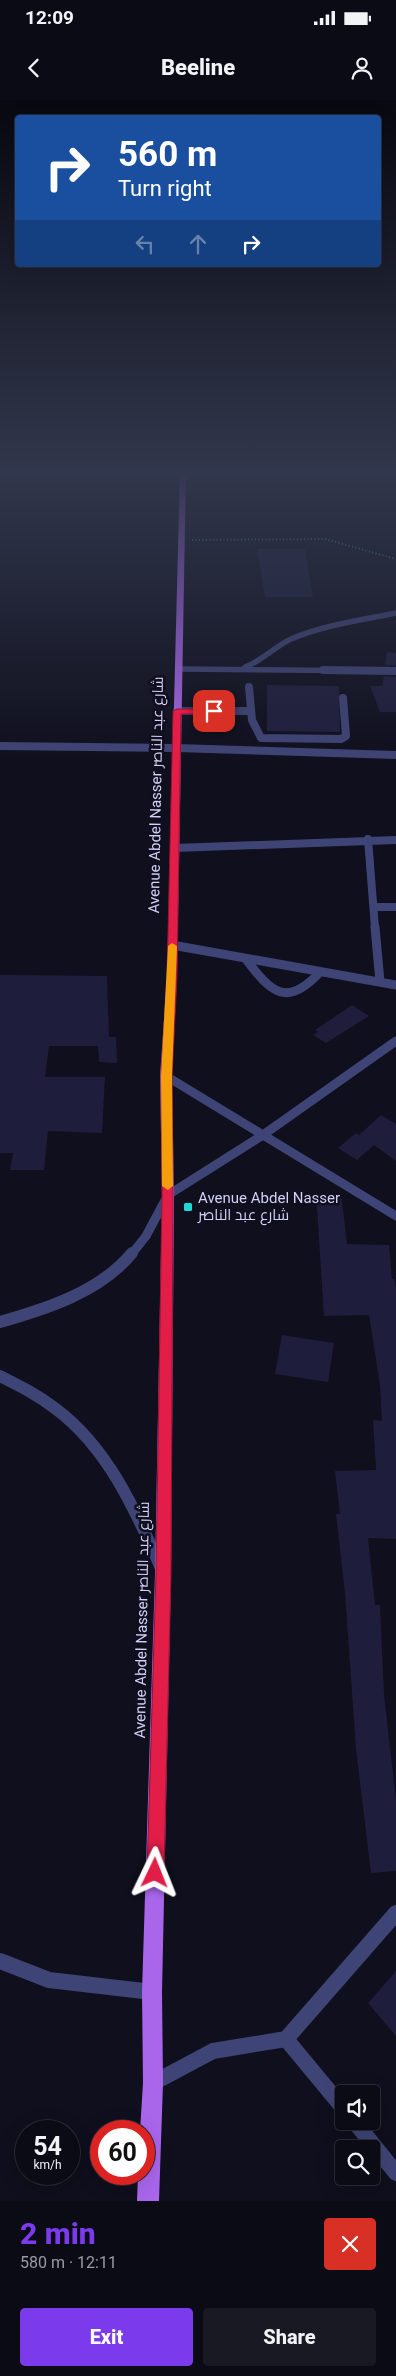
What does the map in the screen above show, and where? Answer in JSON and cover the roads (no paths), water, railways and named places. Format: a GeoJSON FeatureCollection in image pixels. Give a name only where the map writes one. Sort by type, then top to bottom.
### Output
{"type":"FeatureCollection","features":[{"type":"Feature","properties":{"kind":"main road","name":"Avenue Abdel Nasser شارع عبد الناصر"},"geometry":{"type":"LineString","coordinates":[[148,2201],[153,2084],[152,1992],[164,1574],[168,1195],[166,1076],[172,945],[182,568]]}},
{"type":"Feature","properties":{"kind":"street"},"geometry":{"type":"LineString","coordinates":[[237,670],[253,665],[266,657],[279,645],[318,629],[396,613]]}},
{"type":"Feature","properties":{"kind":"street"},"geometry":{"type":"LineString","coordinates":[[178,669],[396,671]]}},
{"type":"Feature","properties":{"kind":"street"},"geometry":{"type":"LineString","coordinates":[[249,687],[250,711],[257,733],[261,738],[341,739],[346,736],[343,698]]}},
{"type":"Feature","properties":{"kind":"street"},"geometry":{"type":"LineString","coordinates":[[177,711],[250,711]]}},
{"type":"Feature","properties":{"kind":"street"},"geometry":{"type":"LineString","coordinates":[[0,746],[177,748],[396,755]]}},
{"type":"Feature","properties":{"kind":"street"},"geometry":{"type":"LineString","coordinates":[[368,840],[380,982]]}},
{"type":"Feature","properties":{"kind":"street"},"geometry":{"type":"LineString","coordinates":[[175,848],[225,848],[293,842],[396,840]]}},
{"type":"Feature","properties":{"kind":"street"},"geometry":{"type":"LineString","coordinates":[[374,907],[396,907]]}},
{"type":"Feature","properties":{"kind":"street"},"geometry":{"type":"LineString","coordinates":[[172,945],[396,985]]}},
{"type":"Feature","properties":{"kind":"street"},"geometry":{"type":"LineString","coordinates":[[246,959],[262,981],[271,989],[281,992],[291,992],[305,987],[320,972]]}},
{"type":"Feature","properties":{"kind":"street"},"geometry":{"type":"LineString","coordinates":[[0,1322],[29,1314],[69,1298],[101,1281],[128,1258],[146,1236],[168,1195],[263,1135],[396,1041]]}},
{"type":"Feature","properties":{"kind":"street"},"geometry":{"type":"LineString","coordinates":[[166,1076],[396,1216]]}},
{"type":"Feature","properties":{"kind":"street"},"geometry":{"type":"LineString","coordinates":[[0,1376],[52,1405],[80,1430],[110,1465],[138,1514],[164,1574]]}},
{"type":"Feature","properties":{"kind":"street"},"geometry":{"type":"LineString","coordinates":[[153,2084],[213,2051],[286,2039],[396,1913]]}},
{"type":"Feature","properties":{"kind":"street"},"geometry":{"type":"LineString","coordinates":[[0,1961],[49,1980],[152,1992]]}},
{"type":"Feature","properties":{"kind":"street"},"geometry":{"type":"LineString","coordinates":[[286,2039],[335,2098]]}},
{"type":"Feature","properties":{"kind":"street"},"geometry":{"type":"LineString","coordinates":[[361,2130],[396,2173]]}},
{"type":"Feature","properties":{"kind":"place","name":"Avenue Abdel Nasser شارع عبد الناصر"},"geometry":{"type":"Point","coordinates":[188,1207]}}]}
